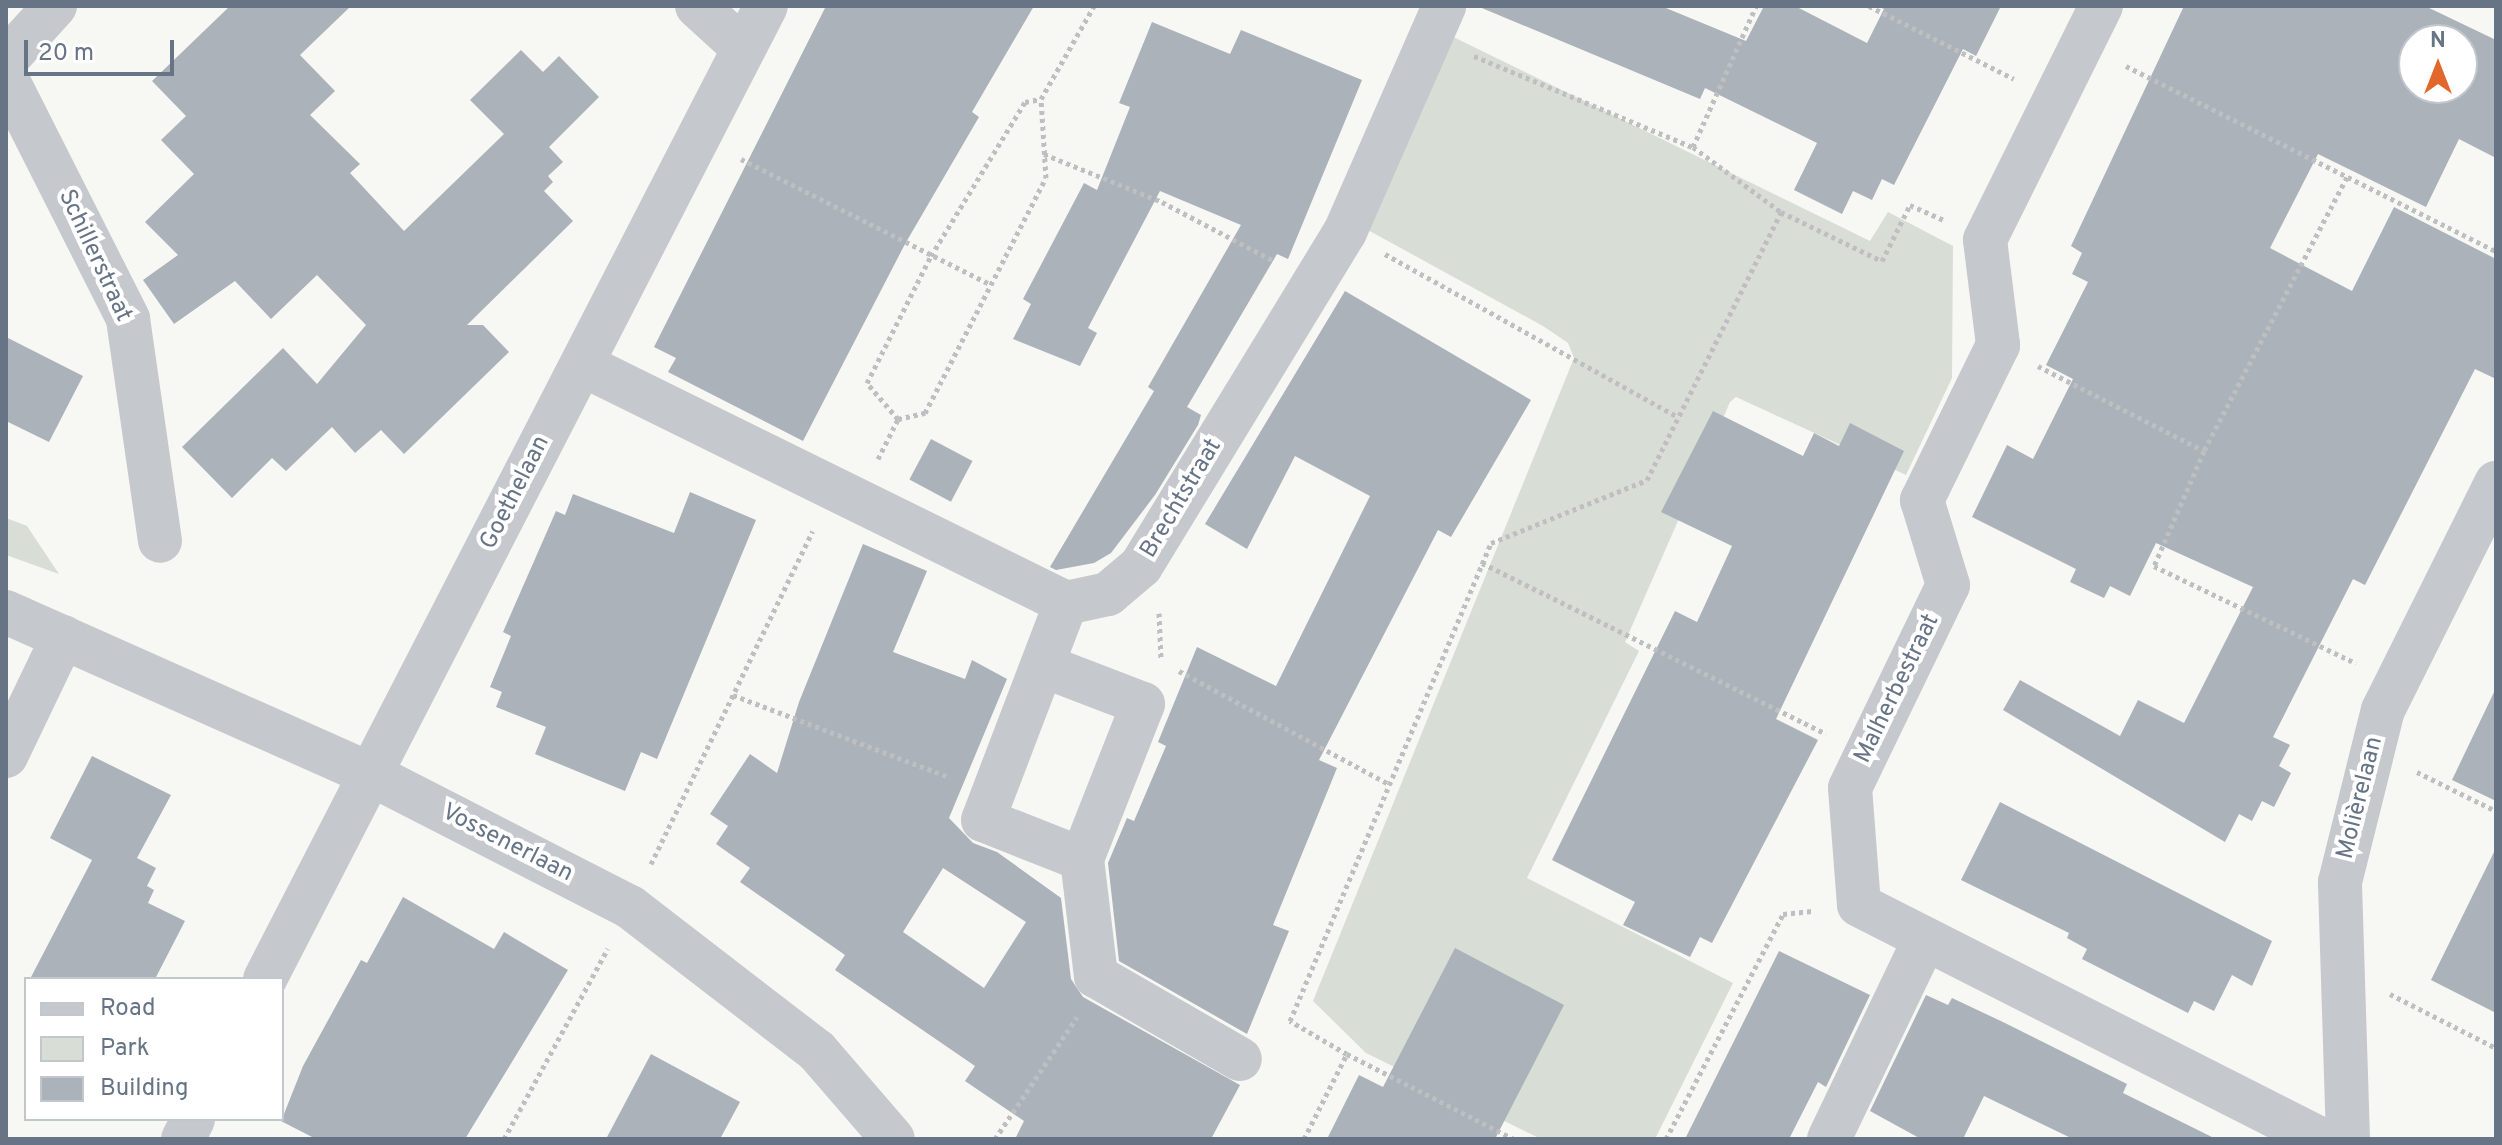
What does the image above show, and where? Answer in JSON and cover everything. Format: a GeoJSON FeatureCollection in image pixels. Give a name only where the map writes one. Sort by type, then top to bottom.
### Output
{"type":"FeatureCollection","features":[{"type":"Feature","properties":{"kind":"street"},"geometry":{"type":"LineString","coordinates":[[6,60],[55,6]]}},
{"type":"Feature","properties":{"kind":"street"},"geometry":{"type":"LineString","coordinates":[[697,6],[743,48]]}},
{"type":"Feature","properties":{"kind":"street","name":"Goethelaan"},"geometry":{"type":"LineString","coordinates":[[266,977],[766,6]]}},
{"type":"Feature","properties":{"kind":"street","name":"Brechtstraat"},"geometry":{"type":"LineString","coordinates":[[1066,603],[1108,594],[1141,566],[1345,232],[1438,22]]}},
{"type":"Feature","properties":{"kind":"street"},"geometry":{"type":"LineString","coordinates":[[1998,345],[1985,240],[2092,25]]}},
{"type":"Feature","properties":{"kind":"street","name":"Schillerstraat"},"geometry":{"type":"LineString","coordinates":[[6,77],[128,319],[160,541]]}},
{"type":"Feature","properties":{"kind":"street","name":"Malherbestraat"},"geometry":{"type":"LineString","coordinates":[[1859,905],[1850,788],[1948,585],[1922,500],[1998,345]]}},
{"type":"Feature","properties":{"kind":"street"},"geometry":{"type":"LineString","coordinates":[[583,365],[1066,603],[983,820],[1082,859]]}},
{"type":"Feature","properties":{"kind":"street","name":"Molièrelaan"},"geometry":{"type":"LineString","coordinates":[[2348,1139],[2340,882],[2383,710],[2483,543],[2496,483]]}},
{"type":"Feature","properties":{"kind":"street","name":"Vossenerlaan"},"geometry":{"type":"LineString","coordinates":[[6,612],[370,774],[630,907],[817,1051],[893,1139]]}},
{"type":"Feature","properties":{"kind":"street"},"geometry":{"type":"LineString","coordinates":[[6,756],[63,637]]}},
{"type":"Feature","properties":{"kind":"street"},"geometry":{"type":"LineString","coordinates":[[1044,666],[1143,704],[1082,859],[1096,976],[1240,1059]]}},
{"type":"Feature","properties":{"kind":"street"},"geometry":{"type":"LineString","coordinates":[[1859,905],[2320,1139]]}},
{"type":"Feature","properties":{"kind":"street"},"geometry":{"type":"LineString","coordinates":[[1829,1139],[1925,939]]}},
{"type":"Feature","properties":{"kind":"street"},"geometry":{"type":"LineString","coordinates":[[183,1139],[192,1121]]}},
{"type":"Feature","properties":{"kind":"path"},"geometry":{"type":"LineString","coordinates":[[1693,147],[1756,6]]}},
{"type":"Feature","properties":{"kind":"path"},"geometry":{"type":"LineString","coordinates":[[1869,6],[2054,99]]}},
{"type":"Feature","properties":{"kind":"path"},"geometry":{"type":"LineString","coordinates":[[1438,22],[1693,147],[1781,212],[1882,261],[1910,205],[1985,240]]}},
{"type":"Feature","properties":{"kind":"path"},"geometry":{"type":"LineString","coordinates":[[2092,25],[2347,177],[2496,251]]}},
{"type":"Feature","properties":{"kind":"path"},"geometry":{"type":"LineString","coordinates":[[898,419],[867,383],[931,256],[1025,102],[1041,99]]}},
{"type":"Feature","properties":{"kind":"path"},"geometry":{"type":"LineString","coordinates":[[726,152],[991,285]]}},
{"type":"Feature","properties":{"kind":"path"},"geometry":{"type":"LineString","coordinates":[[1044,154],[1162,202],[1289,269]]}},
{"type":"Feature","properties":{"kind":"path"},"geometry":{"type":"LineString","coordinates":[[2347,177],[2204,451],[2154,566],[2397,682]]}},
{"type":"Feature","properties":{"kind":"path"},"geometry":{"type":"LineString","coordinates":[[1514,1139],[1347,1054],[1290,1021],[1491,543],[1647,480],[1781,212]]}},
{"type":"Feature","properties":{"kind":"path"},"geometry":{"type":"LineString","coordinates":[[1345,232],[1678,417]]}},
{"type":"Feature","properties":{"kind":"path"},"geometry":{"type":"LineString","coordinates":[[1998,345],[2204,451]]}},
{"type":"Feature","properties":{"kind":"path"},"geometry":{"type":"LineString","coordinates":[[1482,563],[1866,754]]}},
{"type":"Feature","properties":{"kind":"path"},"geometry":{"type":"LineString","coordinates":[[1141,566],[1162,621],[1161,662],[1389,784]]}},
{"type":"Feature","properties":{"kind":"path"},"geometry":{"type":"LineString","coordinates":[[733,695],[993,794]]}},
{"type":"Feature","properties":{"kind":"path"},"geometry":{"type":"LineString","coordinates":[[2373,750],[2496,811]]}},
{"type":"Feature","properties":{"kind":"path"},"geometry":{"type":"LineString","coordinates":[[1666,1139],[1783,914],[1859,905]]}},
{"type":"Feature","properties":{"kind":"path"},"geometry":{"type":"LineString","coordinates":[[504,1139],[630,907]]}},
{"type":"Feature","properties":{"kind":"path"},"geometry":{"type":"LineString","coordinates":[[2343,970],[2496,1048]]}},
{"type":"Feature","properties":{"kind":"path"},"geometry":{"type":"LineString","coordinates":[[995,1139],[1102,980]]}},
{"type":"Feature","properties":{"kind":"path"},"geometry":{"type":"LineString","coordinates":[[1304,1139],[1347,1054]]}},
{"type":"Feature","properties":{"kind":"green space"},"geometry":{"type":"Polygon","coordinates":[[[1435,28],[1870,241],[1888,212],[1953,246],[1952,378],[1906,475],[1736,397],[1730,402],[1625,642],[1639,651],[1527,878],[1733,983],[1655,1139],[1541,1139],[1366,1053],[1313,1001],[1574,358],[1568,343],[1543,326],[1355,223],[1435,28]]]}},
{"type":"Feature","properties":{"kind":"green space"},"geometry":{"type":"Polygon","coordinates":[[[6,518],[27,526],[59,574],[6,555],[6,518]]]}},
{"type":"Feature","properties":{"kind":"building"},"geometry":{"type":"Polygon","coordinates":[[[230,6],[351,6],[300,55],[335,91],[310,115],[360,164],[350,173],[404,231],[504,134],[470,100],[521,50],[543,72],[559,56],[599,97],[549,147],[563,162],[548,176],[553,182],[544,191],[573,221],[467,325],[483,325],[509,352],[404,454],[381,430],[355,453],[332,427],[286,471],[272,458],[232,498],[182,447],[283,348],[317,384],[366,325],[317,275],[271,319],[235,281],[174,324],[143,280],[178,255],[145,222],[194,174],[161,140],[186,116],[152,81],[230,6]]]}},
{"type":"Feature","properties":{"kind":"building"},"geometry":{"type":"Polygon","coordinates":[[[826,6],[1034,6],[972,112],[979,117],[905,244],[803,441],[668,372],[676,358],[654,347],[826,6]]]}},
{"type":"Feature","properties":{"kind":"building"},"geometry":{"type":"Polygon","coordinates":[[[1477,6],[1661,6],[1746,41],[1764,6],[1795,6],[1867,43],[1884,9],[1877,6],[2001,6],[1976,56],[1963,49],[1894,185],[1882,179],[1872,200],[1853,191],[1842,214],[1794,190],[1817,143],[1705,88],[1700,99],[1477,6]]]}},
{"type":"Feature","properties":{"kind":"building"},"geometry":{"type":"Polygon","coordinates":[[[2184,6],[2425,6],[2463,24],[2398,24],[2398,104],[2478,104],[2478,31],[2496,40],[2496,158],[2459,139],[2426,207],[2318,154],[2270,248],[2352,291],[2394,207],[2496,259],[2496,379],[2475,369],[2365,585],[2353,579],[2273,737],[2290,745],[2279,766],[2291,773],[2274,807],[2262,801],[2252,821],[2239,814],[2225,842],[2003,710],[2020,680],[2120,736],[2138,700],[2184,723],[2253,587],[2156,543],[2130,596],[2110,586],[2104,598],[2070,582],[2076,569],[1972,517],[2007,445],[2033,459],[2073,379],[2046,365],[2088,282],[2072,274],[2082,253],[2071,246],[2184,6]]]}},
{"type":"Feature","properties":{"kind":"building"},"geometry":{"type":"Polygon","coordinates":[[[1152,22],[1230,54],[1241,30],[1362,80],[1288,259],[1277,254],[1187,407],[1201,415],[1198,425],[1155,495],[1111,553],[1094,563],[1056,570],[1050,567],[1154,391],[1148,387],[1241,225],[1160,191],[1088,328],[1097,333],[1080,366],[1013,339],[1031,304],[1023,299],[1084,183],[1097,190],[1130,107],[1119,103],[1152,22]]]}},
{"type":"Feature","properties":{"kind":"building"},"geometry":{"type":"Polygon","coordinates":[[[1345,291],[1531,400],[1451,537],[1438,530],[1319,760],[1337,768],[1273,925],[1289,931],[1247,1034],[1119,961],[1108,863],[1127,818],[1134,821],[1166,746],[1158,742],[1197,647],[1276,686],[1370,496],[1295,456],[1247,549],[1205,524],[1345,291]]]}},
{"type":"Feature","properties":{"kind":"building"},"geometry":{"type":"Polygon","coordinates":[[[6,337],[83,376],[49,442],[6,421],[6,337]]]}},
{"type":"Feature","properties":{"kind":"building"},"geometry":{"type":"Polygon","coordinates":[[[1713,411],[1803,456],[1814,433],[1839,446],[1850,423],[1904,451],[1776,719],[1818,740],[1712,943],[1700,937],[1690,957],[1623,925],[1635,902],[1552,860],[1675,611],[1697,622],[1732,546],[1661,512],[1713,411]]]}},
{"type":"Feature","properties":{"kind":"building"},"geometry":{"type":"Polygon","coordinates":[[[931,439],[972,461],[951,502],[909,480],[931,439]]]}},
{"type":"Feature","properties":{"kind":"building"},"geometry":{"type":"Polygon","coordinates":[[[690,492],[756,520],[657,759],[641,752],[625,791],[535,754],[546,727],[496,707],[502,692],[490,687],[511,636],[503,632],[556,511],[565,515],[573,494],[674,533],[690,492]]]}},
{"type":"Feature","properties":{"kind":"building"},"geometry":{"type":"Polygon","coordinates":[[[863,544],[927,571],[893,652],[965,679],[972,660],[1007,679],[949,818],[973,843],[997,852],[1061,898],[1071,979],[1083,997],[1240,1085],[1211,1139],[1015,1139],[1024,1121],[965,1081],[975,1066],[835,970],[845,955],[740,882],[750,868],[716,844],[728,826],[710,814],[750,754],[777,773],[799,702],[863,544]],[[943,868],[903,932],[984,988],[1026,922],[943,868]]]}},
{"type":"Feature","properties":{"kind":"building"},"geometry":{"type":"Polygon","coordinates":[[[2496,688],[2496,801],[2452,780],[2496,688]]]}},
{"type":"Feature","properties":{"kind":"building"},"geometry":{"type":"Polygon","coordinates":[[[92,756],[171,795],[137,858],[156,868],[147,886],[154,890],[148,903],[185,921],[156,977],[31,977],[92,860],[50,838],[92,756]]]}},
{"type":"Feature","properties":{"kind":"building"},"geometry":{"type":"Polygon","coordinates":[[[2000,802],[2272,941],[2252,986],[2232,975],[2214,1011],[2194,1001],[2188,1013],[2082,959],[2087,949],[2067,938],[2069,933],[1961,880],[2000,802]]]}},
{"type":"Feature","properties":{"kind":"building"},"geometry":{"type":"Polygon","coordinates":[[[2496,848],[2496,1013],[2431,980],[2496,848]]]}},
{"type":"Feature","properties":{"kind":"building"},"geometry":{"type":"Polygon","coordinates":[[[403,897],[494,949],[504,932],[568,970],[465,1139],[316,1139],[281,1121],[284,1121],[303,1066],[361,960],[367,963],[403,897]]]}},
{"type":"Feature","properties":{"kind":"building"},"geometry":{"type":"Polygon","coordinates":[[[1455,948],[1564,1005],[1495,1139],[1327,1139],[1359,1075],[1383,1087],[1455,948]]]}},
{"type":"Feature","properties":{"kind":"building"},"geometry":{"type":"Polygon","coordinates":[[[1779,951],[1870,995],[1826,1087],[1818,1082],[1789,1139],[1685,1139],[1779,951]]]}},
{"type":"Feature","properties":{"kind":"building"},"geometry":{"type":"Polygon","coordinates":[[[1926,995],[1948,1005],[1952,998],[2005,1023],[2127,1084],[2123,1093],[2216,1139],[2073,1139],[1984,1096],[1963,1139],[1921,1139],[1870,1111],[1926,995]]]}},
{"type":"Feature","properties":{"kind":"building"},"geometry":{"type":"Polygon","coordinates":[[[651,1054],[740,1102],[720,1139],[606,1139],[651,1054]]]}}]}
